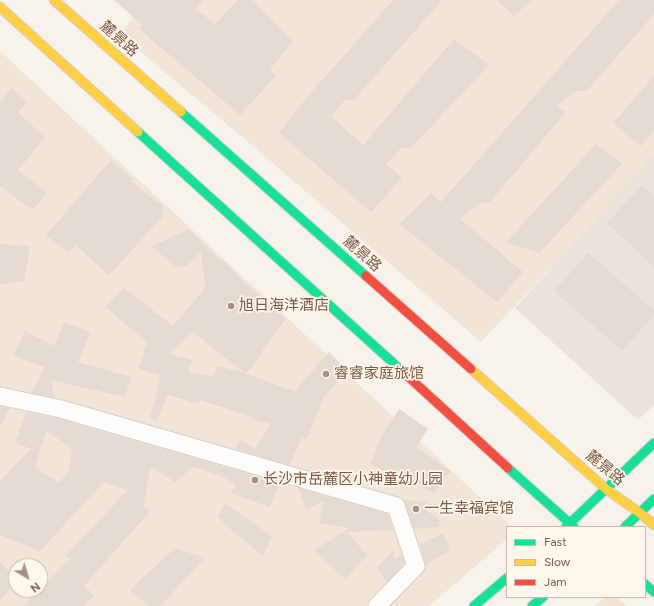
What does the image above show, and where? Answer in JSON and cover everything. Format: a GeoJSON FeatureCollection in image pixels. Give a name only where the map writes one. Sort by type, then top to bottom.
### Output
{"type":"FeatureCollection","features":[{"type":"Feature","properties":{"kind":"main road","name":"麓景路"},"geometry":{"type":"LineString","coordinates":[[54,0],[606,489],[654,525]]}},
{"type":"Feature","properties":{"kind":"main road"},"geometry":{"type":"LineString","coordinates":[[0,7],[570,526],[654,443]]}},
{"type":"Feature","properties":{"kind":"main road"},"geometry":{"type":"LineString","coordinates":[[626,526],[654,499]]}},
{"type":"Feature","properties":{"kind":"main road"},"geometry":{"type":"LineString","coordinates":[[474,606],[506,579]]}},
{"type":"Feature","properties":{"kind":"main road"},"geometry":{"type":"LineString","coordinates":[[646,585],[654,592]]}},
{"type":"Feature","properties":{"kind":"main road"},"geometry":{"type":"LineString","coordinates":[[532,606],[542,598]]}},
{"type":"Feature","properties":{"kind":"street"},"geometry":{"type":"LineString","coordinates":[[0,396],[61,409],[396,506],[416,566],[377,606]]}},
{"type":"Feature","properties":{"kind":"shaded area"},"geometry":{"type":"Polygon","coordinates":[[[150,0],[654,0],[654,158],[481,342],[247,141],[119,34],[150,0]]]}},
{"type":"Feature","properties":{"kind":"shaded area"},"geometry":{"type":"Polygon","coordinates":[[[0,51],[511,526],[506,526],[506,540],[429,606],[0,606],[0,51]]]}},
{"type":"Feature","properties":{"kind":"shaded area"},"geometry":{"type":"Polygon","coordinates":[[[654,155],[654,405],[638,420],[515,308],[654,155]]]}},
{"type":"Feature","properties":{"kind":"shaded area"},"geometry":{"type":"Polygon","coordinates":[[[605,598],[617,598],[627,606],[594,606],[605,598]]]}},
{"type":"Feature","properties":{"kind":"building"},"geometry":{"type":"Polygon","coordinates":[[[114,0],[204,0],[196,9],[215,24],[238,0],[253,0],[293,42],[270,69],[276,76],[240,115],[139,29],[142,25],[114,0]]]}},
{"type":"Feature","properties":{"kind":"building"},"geometry":{"type":"Polygon","coordinates":[[[393,0],[442,0],[354,100],[345,100],[331,116],[363,145],[454,39],[489,65],[411,148],[402,147],[386,164],[402,178],[371,212],[279,133],[308,96],[393,0]]]}},
{"type":"Feature","properties":{"kind":"building"},"geometry":{"type":"Polygon","coordinates":[[[497,0],[531,0],[514,16],[497,0]]]}},
{"type":"Feature","properties":{"kind":"building"},"geometry":{"type":"Polygon","coordinates":[[[619,0],[654,0],[654,14],[587,91],[576,91],[557,106],[566,112],[490,202],[479,204],[460,219],[523,272],[497,302],[399,224],[431,193],[441,202],[619,0]]]}},
{"type":"Feature","properties":{"kind":"building"},"geometry":{"type":"Polygon","coordinates":[[[654,76],[654,131],[641,146],[613,123],[654,76]]]}},
{"type":"Feature","properties":{"kind":"building"},"geometry":{"type":"Polygon","coordinates":[[[12,88],[27,102],[18,112],[45,138],[18,170],[47,193],[32,210],[0,186],[0,102],[12,88]]]}},
{"type":"Feature","properties":{"kind":"building"},"geometry":{"type":"Polygon","coordinates":[[[596,144],[622,164],[539,253],[506,242],[596,144]]]}},
{"type":"Feature","properties":{"kind":"building"},"geometry":{"type":"Polygon","coordinates":[[[111,160],[133,179],[131,182],[163,206],[162,217],[109,275],[76,246],[68,252],[46,235],[111,160]]]}},
{"type":"Feature","properties":{"kind":"building"},"geometry":{"type":"Polygon","coordinates":[[[642,185],[654,197],[654,267],[607,223],[642,185]]]}},
{"type":"Feature","properties":{"kind":"building"},"geometry":{"type":"Polygon","coordinates":[[[189,229],[220,260],[221,258],[243,281],[286,319],[262,351],[263,353],[246,374],[297,392],[300,385],[329,352],[347,370],[324,397],[307,439],[302,438],[289,465],[236,449],[240,440],[255,449],[271,424],[252,419],[253,417],[200,400],[199,404],[168,395],[157,421],[150,418],[161,375],[139,369],[147,342],[105,307],[124,288],[173,326],[205,288],[201,252],[187,266],[175,267],[152,246],[189,229]],[[193,332],[169,354],[192,360],[188,372],[213,377],[217,366],[245,373],[193,332]]]}},
{"type":"Feature","properties":{"kind":"building"},"geometry":{"type":"Polygon","coordinates":[[[0,244],[30,246],[24,281],[0,284],[0,244]]]}},
{"type":"Feature","properties":{"kind":"building"},"geometry":{"type":"Polygon","coordinates":[[[588,253],[654,310],[654,315],[622,351],[554,291],[588,253]]]}},
{"type":"Feature","properties":{"kind":"building"},"geometry":{"type":"Polygon","coordinates":[[[64,322],[91,332],[78,362],[131,377],[125,397],[51,380],[54,397],[32,393],[45,367],[13,356],[25,331],[54,346],[64,322]]]}},
{"type":"Feature","properties":{"kind":"building"},"geometry":{"type":"Polygon","coordinates":[[[0,406],[10,408],[0,426],[0,406]]]}},
{"type":"Feature","properties":{"kind":"building"},"geometry":{"type":"Polygon","coordinates":[[[399,409],[428,429],[416,447],[450,471],[434,493],[421,487],[422,485],[400,472],[397,477],[370,464],[383,434],[399,409]]]}},
{"type":"Feature","properties":{"kind":"building"},"geometry":{"type":"Polygon","coordinates":[[[26,412],[59,419],[280,483],[269,507],[231,493],[236,485],[220,475],[193,467],[175,482],[151,466],[143,507],[151,510],[84,586],[94,595],[84,606],[24,606],[32,598],[48,598],[48,581],[70,559],[65,556],[128,490],[104,482],[40,551],[0,535],[0,481],[31,449],[15,443],[26,412]],[[46,431],[35,467],[59,483],[69,471],[72,448],[46,431]]]}},
{"type":"Feature","properties":{"kind":"building"},"geometry":{"type":"Polygon","coordinates":[[[298,488],[388,514],[393,530],[347,532],[367,555],[345,579],[314,550],[350,528],[319,523],[324,501],[306,509],[298,488]]]}},
{"type":"Feature","properties":{"kind":"building","name":"一生幸福宾馆"},"geometry":{"type":"Polygon","coordinates":[[[404,500],[427,502],[423,507],[440,521],[440,527],[414,529],[404,500]]]}},
{"type":"Feature","properties":{"kind":"building"},"geometry":{"type":"Polygon","coordinates":[[[225,503],[272,537],[263,556],[231,530],[218,517],[225,503]]]}},
{"type":"Feature","properties":{"kind":"building"},"geometry":{"type":"Polygon","coordinates":[[[443,533],[450,550],[426,565],[420,545],[443,533]]]}},
{"type":"Feature","properties":{"kind":"building"},"geometry":{"type":"Polygon","coordinates":[[[175,548],[205,558],[160,606],[149,606],[130,590],[175,548]]]}},
{"type":"Feature","properties":{"kind":"building"},"geometry":{"type":"Polygon","coordinates":[[[394,550],[394,559],[402,555],[405,563],[387,582],[377,568],[394,550]]]}},
{"type":"Feature","properties":{"kind":"building"},"geometry":{"type":"Polygon","coordinates":[[[0,561],[8,571],[8,590],[0,600],[0,561]]]}},
{"type":"Feature","properties":{"kind":"traffic: fast"},"geometry":{"type":"LineString","coordinates":[[181,112],[366,276]]}},
{"type":"Feature","properties":{"kind":"traffic: fast"},"geometry":{"type":"LineString","coordinates":[[138,132],[401,370]]}},
{"type":"Feature","properties":{"kind":"traffic: fast"},"geometry":{"type":"LineString","coordinates":[[567,526],[654,443]]}},
{"type":"Feature","properties":{"kind":"traffic: fast"},"geometry":{"type":"LineString","coordinates":[[508,468],[573,526]]}},
{"type":"Feature","properties":{"kind":"traffic: fast"},"geometry":{"type":"LineString","coordinates":[[626,526],[654,499]]}},
{"type":"Feature","properties":{"kind":"traffic: fast"},"geometry":{"type":"LineString","coordinates":[[474,606],[506,579]]}},
{"type":"Feature","properties":{"kind":"traffic: fast"},"geometry":{"type":"LineString","coordinates":[[646,585],[654,592]]}},
{"type":"Feature","properties":{"kind":"traffic: fast"},"geometry":{"type":"LineString","coordinates":[[532,606],[542,598]]}},
{"type":"Feature","properties":{"kind":"traffic: slow"},"geometry":{"type":"LineString","coordinates":[[54,0],[181,112]]}},
{"type":"Feature","properties":{"kind":"traffic: slow"},"geometry":{"type":"LineString","coordinates":[[0,7],[138,132]]}},
{"type":"Feature","properties":{"kind":"traffic: slow"},"geometry":{"type":"LineString","coordinates":[[471,369],[606,489],[654,525]]}},
{"type":"Feature","properties":{"kind":"traffic: jam"},"geometry":{"type":"LineString","coordinates":[[366,276],[471,369]]}},
{"type":"Feature","properties":{"kind":"traffic: jam"},"geometry":{"type":"LineString","coordinates":[[401,370],[508,468]]}},
{"type":"Feature","properties":{"kind":"place","name":"旭日海洋酒店"},"geometry":{"type":"Point","coordinates":[231,306]}},
{"type":"Feature","properties":{"kind":"place","name":"睿睿家庭旅馆"},"geometry":{"type":"Point","coordinates":[326,374]}},
{"type":"Feature","properties":{"kind":"place","name":"长沙市岳麓区小神童幼儿园"},"geometry":{"type":"Point","coordinates":[255,480]}},
{"type":"Feature","properties":{"kind":"place","name":"一生幸福宾馆"},"geometry":{"type":"Point","coordinates":[416,509]}}]}
